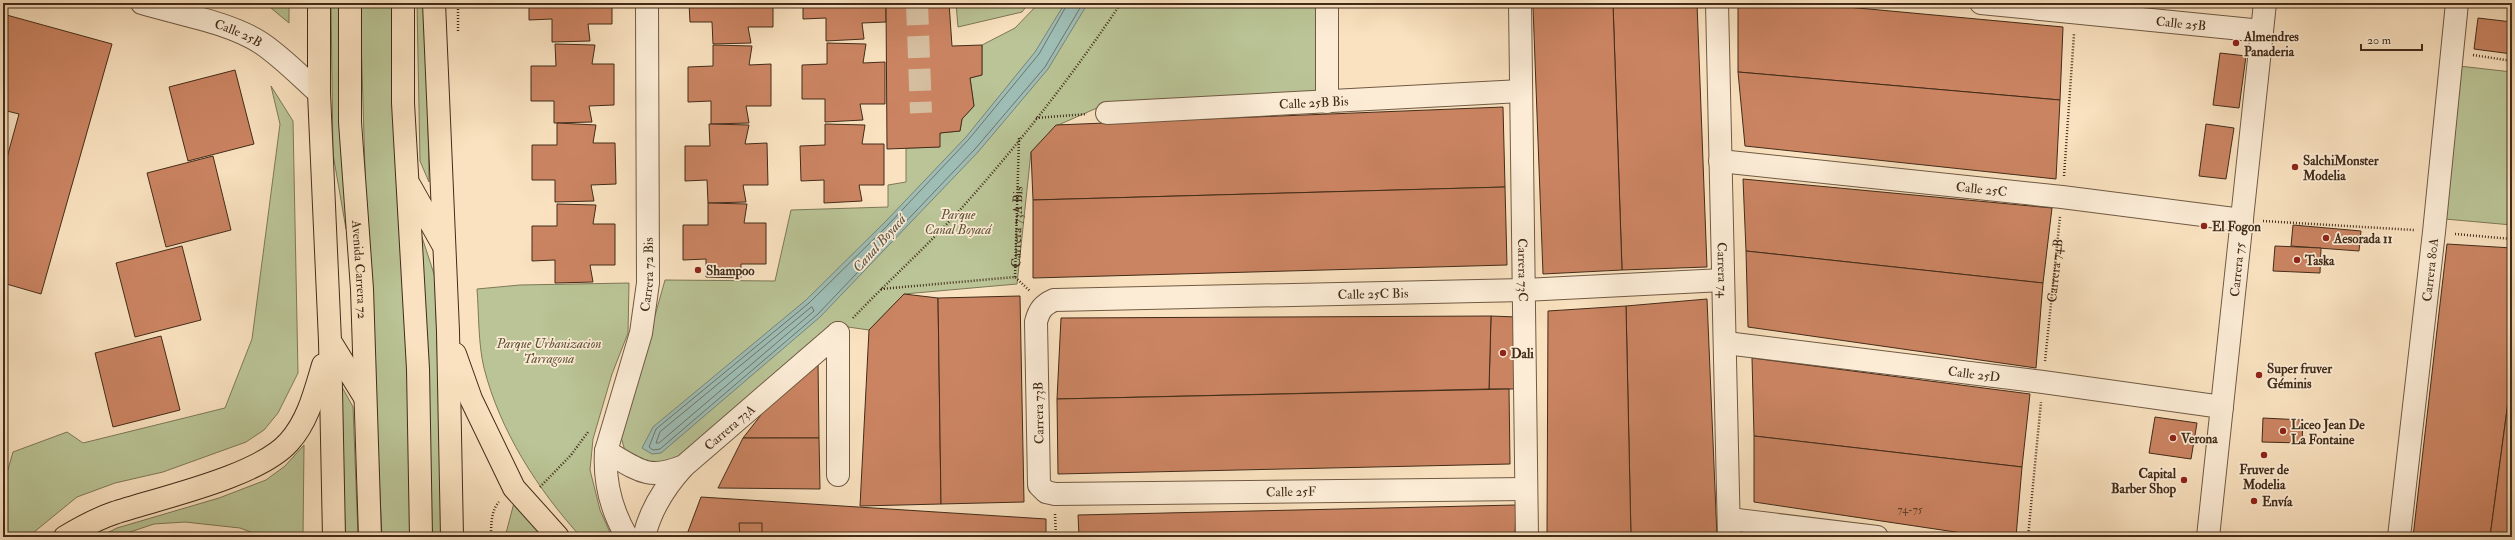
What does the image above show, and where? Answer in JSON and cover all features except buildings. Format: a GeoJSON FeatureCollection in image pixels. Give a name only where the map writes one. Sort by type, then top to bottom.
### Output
{"type":"FeatureCollection","features":[{"type":"Feature","properties":{"kind":"highway"},"geometry":{"type":"LineString","coordinates":[[319,3],[319,93],[330,341],[334,537]]}},
{"type":"Feature","properties":{"kind":"highway","name":"Avenida Carrera 72"},"geometry":{"type":"LineString","coordinates":[[350,3],[350,122],[362,289],[370,537]]}},
{"type":"Feature","properties":{"kind":"highway"},"geometry":{"type":"LineString","coordinates":[[403,3],[403,103],[418,369],[421,537]]}},
{"type":"Feature","properties":{"kind":"highway"},"geometry":{"type":"LineString","coordinates":[[434,3],[448,331],[452,537]]}},
{"type":"Feature","properties":{"kind":"highway"},"geometry":{"type":"LineString","coordinates":[[408,182],[445,248]]}},
{"type":"Feature","properties":{"kind":"highway"},"geometry":{"type":"LineString","coordinates":[[448,331],[471,398],[514,488],[558,537]]}},
{"type":"Feature","properties":{"kind":"highway"},"geometry":{"type":"LineString","coordinates":[[330,341],[365,397]]}},
{"type":"Feature","properties":{"kind":"highway"},"geometry":{"type":"LineString","coordinates":[[65,537],[112,514],[234,475],[271,458],[289,442],[311,405],[330,341]]}},
{"type":"Feature","properties":{"kind":"street","name":"Calle 25B"},"geometry":{"type":"LineString","coordinates":[[142,3],[238,32],[260,42],[319,93]]}},
{"type":"Feature","properties":{"kind":"street","name":"Carrera 72 Bis"},"geometry":{"type":"LineString","coordinates":[[627,537],[610,498],[606,481],[606,451],[641,332],[648,283],[647,3]]}},
{"type":"Feature","properties":{"kind":"street"},"geometry":{"type":"LineString","coordinates":[[1327,102],[1328,3]]}},
{"type":"Feature","properties":{"kind":"street","name":"Carrera 73C"},"geometry":{"type":"LineString","coordinates":[[1520,3],[1527,537]]}},
{"type":"Feature","properties":{"kind":"street","name":"Carrera 74"},"geometry":{"type":"LineString","coordinates":[[1717,3],[1723,280],[1726,343],[1729,528]]}},
{"type":"Feature","properties":{"kind":"street","name":"Calle 25B"},"geometry":{"type":"LineString","coordinates":[[1981,3],[2076,8],[2262,31]]}},
{"type":"Feature","properties":{"kind":"street","name":"Carrera 75"},"geometry":{"type":"LineString","coordinates":[[2208,537],[2222,408],[2250,220],[2265,3]]}},
{"type":"Feature","properties":{"kind":"street","name":"Carrera 80A"},"geometry":{"type":"LineString","coordinates":[[2399,537],[2434,232],[2457,3]]}},
{"type":"Feature","properties":{"kind":"street","name":"Calle 25B Bis"},"geometry":{"type":"LineString","coordinates":[[1107,113],[1521,91]]}},
{"type":"Feature","properties":{"kind":"street","name":"Calle 25C"},"geometry":{"type":"LineString","coordinates":[[1720,161],[2062,197],[2250,220]]}},
{"type":"Feature","properties":{"kind":"street","name":"Calle 25C Bis"},"geometry":{"type":"LineString","coordinates":[[1036,322],[1044,304],[1054,300],[1524,290],[1723,280]]}},
{"type":"Feature","properties":{"kind":"street","name":"Carrera 73B"},"geometry":{"type":"LineString","coordinates":[[1036,322],[1039,485],[1046,492],[1055,494]]}},
{"type":"Feature","properties":{"kind":"street","name":"Carrera 73A"},"geometry":{"type":"LineString","coordinates":[[606,451],[651,474],[665,474],[684,466],[838,333]]}},
{"type":"Feature","properties":{"kind":"street"},"geometry":{"type":"LineString","coordinates":[[838,333],[838,475]]}},
{"type":"Feature","properties":{"kind":"street","name":"Calle 25D"},"geometry":{"type":"LineString","coordinates":[[1726,343],[2043,382],[2222,408]]}},
{"type":"Feature","properties":{"kind":"street"},"geometry":{"type":"LineString","coordinates":[[644,537],[658,500],[668,484],[684,466]]}},
{"type":"Feature","properties":{"kind":"street","name":"Calle 25F"},"geometry":{"type":"LineString","coordinates":[[1055,494],[1526,488]]}},
{"type":"Feature","properties":{"kind":"street"},"geometry":{"type":"LineString","coordinates":[[1729,528],[1877,537]]}},
{"type":"Feature","properties":{"kind":"path"},"geometry":{"type":"LineString","coordinates":[[458,3],[458,35]]}},
{"type":"Feature","properties":{"kind":"path"},"geometry":{"type":"LineString","coordinates":[[838,333],[880,289],[909,263],[967,202],[1036,118],[1121,3]]}},
{"type":"Feature","properties":{"kind":"path","name":"Carrera 74B"},"geometry":{"type":"LineString","coordinates":[[2028,537],[2062,197],[2076,8]]}},
{"type":"Feature","properties":{"kind":"path"},"geometry":{"type":"LineString","coordinates":[[2451,52],[2512,61]]}},
{"type":"Feature","properties":{"kind":"path"},"geometry":{"type":"LineString","coordinates":[[1036,118],[1107,113]]}},
{"type":"Feature","properties":{"kind":"path","name":"Carrera 73A Bis"},"geometry":{"type":"LineString","coordinates":[[880,289],[1015,277],[1019,138]]}},
{"type":"Feature","properties":{"kind":"path"},"geometry":{"type":"LineString","coordinates":[[2250,220],[2434,232],[2512,239]]}},
{"type":"Feature","properties":{"kind":"path"},"geometry":{"type":"LineString","coordinates":[[536,491],[571,455],[589,431]]}},
{"type":"Feature","properties":{"kind":"path"},"geometry":{"type":"LineString","coordinates":[[490,537],[496,505]]}},
{"type":"Feature","properties":{"kind":"green space"},"geometry":{"type":"Polygon","coordinates":[[[265,3],[289,3],[289,23],[265,3]]]}},
{"type":"Feature","properties":{"kind":"green space"},"geometry":{"type":"Polygon","coordinates":[[[331,3],[340,3],[346,229],[333,154],[331,3]]]}},
{"type":"Feature","properties":{"kind":"green space"},"geometry":{"type":"Polygon","coordinates":[[[360,3],[394,3],[413,537],[382,537],[366,202],[360,3]]]}},
{"type":"Feature","properties":{"kind":"green space"},"geometry":{"type":"Polygon","coordinates":[[[417,3],[426,3],[429,182],[420,161],[417,3]]]}},
{"type":"Feature","properties":{"kind":"green space"},"geometry":{"type":"Polygon","coordinates":[[[956,3],[1029,3],[1022,12],[958,27],[956,3]]]}},
{"type":"Feature","properties":{"kind":"green space","name":"Parque Canal Boyacá"},"geometry":{"type":"Polygon","coordinates":[[[1039,3],[1320,3],[1320,92],[1106,104],[1056,126],[1031,152],[1017,284],[904,294],[869,330],[834,325],[679,457],[656,469],[625,451],[621,437],[665,280],[775,281],[791,210],[888,207],[888,185],[906,182],[906,148],[939,147],[940,133],[960,131],[962,119],[974,106],[970,78],[982,75],[982,45],[1015,28],[1039,3]]]}},
{"type":"Feature","properties":{"kind":"green space"},"geometry":{"type":"Polygon","coordinates":[[[2459,66],[2512,72],[2512,225],[2445,219],[2459,66]]]}},
{"type":"Feature","properties":{"kind":"green space"},"geometry":{"type":"Polygon","coordinates":[[[271,86],[293,121],[298,373],[278,413],[264,430],[246,442],[163,472],[115,483],[77,497],[28,537],[3,537],[3,487],[13,452],[67,432],[83,443],[225,408],[252,339],[280,124],[271,86]]]}},
{"type":"Feature","properties":{"kind":"green space"},"geometry":{"type":"Polygon","coordinates":[[[421,234],[435,277],[443,537],[430,537],[421,234]]]}},
{"type":"Feature","properties":{"kind":"green space","name":"Parque Urbanizacion Tarragona"},"geometry":{"type":"Polygon","coordinates":[[[629,283],[628,333],[612,374],[593,439],[590,470],[600,510],[612,537],[581,537],[550,500],[522,458],[510,437],[500,414],[491,391],[482,358],[477,289],[520,285],[629,283]]]}},
{"type":"Feature","properties":{"kind":"green space"},"geometry":{"type":"Polygon","coordinates":[[[342,387],[353,407],[358,537],[345,537],[342,387]]]}},
{"type":"Feature","properties":{"kind":"green space"},"geometry":{"type":"Polygon","coordinates":[[[304,445],[303,537],[264,537],[240,528],[185,522],[154,524],[115,537],[99,537],[117,528],[219,498],[266,480],[285,466],[304,445]]]}},
{"type":"Feature","properties":{"kind":"green space"},"geometry":{"type":"Polygon","coordinates":[[[515,499],[549,537],[505,537],[515,499]]]}},
{"type":"Feature","properties":{"kind":"water","name":"Canal Boyacá"},"geometry":{"type":"Polygon","coordinates":[[[1065,3],[1088,3],[1048,69],[978,152],[820,317],[661,453],[652,454],[642,448],[653,427],[806,300],[885,222],[966,137],[1035,52],[1065,3]]]}},
{"type":"Feature","properties":{"kind":"tunnel"},"geometry":{"type":"LineString","coordinates":[[917,3],[921,113]]}},
{"type":"Feature","properties":{"kind":"place","name":"Almendres Panaderia"},"geometry":{"type":"Point","coordinates":[2236,43]}},
{"type":"Feature","properties":{"kind":"place","name":"SalchiMonster Modelia"},"geometry":{"type":"Point","coordinates":[2295,167]}},
{"type":"Feature","properties":{"kind":"place","name":"El Fogon"},"geometry":{"type":"Point","coordinates":[2204,226]}},
{"type":"Feature","properties":{"kind":"place","name":"Aesorada 11"},"geometry":{"type":"Point","coordinates":[2326,238]}},
{"type":"Feature","properties":{"kind":"place","name":"Taska"},"geometry":{"type":"Point","coordinates":[2297,260]}},
{"type":"Feature","properties":{"kind":"place","name":"Shampoo"},"geometry":{"type":"Point","coordinates":[698,270]}},
{"type":"Feature","properties":{"kind":"place","name":"Dali"},"geometry":{"type":"Point","coordinates":[1503,353]}},
{"type":"Feature","properties":{"kind":"place","name":"Super fruver Géminis"},"geometry":{"type":"Point","coordinates":[2259,375]}},
{"type":"Feature","properties":{"kind":"place","name":"Liceo Jean De La Fontaine"},"geometry":{"type":"Point","coordinates":[2283,431]}},
{"type":"Feature","properties":{"kind":"place","name":"Verona"},"geometry":{"type":"Point","coordinates":[2173,438]}},
{"type":"Feature","properties":{"kind":"place","name":"Fruver de Modelia"},"geometry":{"type":"Point","coordinates":[2264,455]}},
{"type":"Feature","properties":{"kind":"place","name":"Capital Barber Shop"},"geometry":{"type":"Point","coordinates":[2184,480]}},
{"type":"Feature","properties":{"kind":"place","name":"Envía"},"geometry":{"type":"Point","coordinates":[2254,501]}}]}
